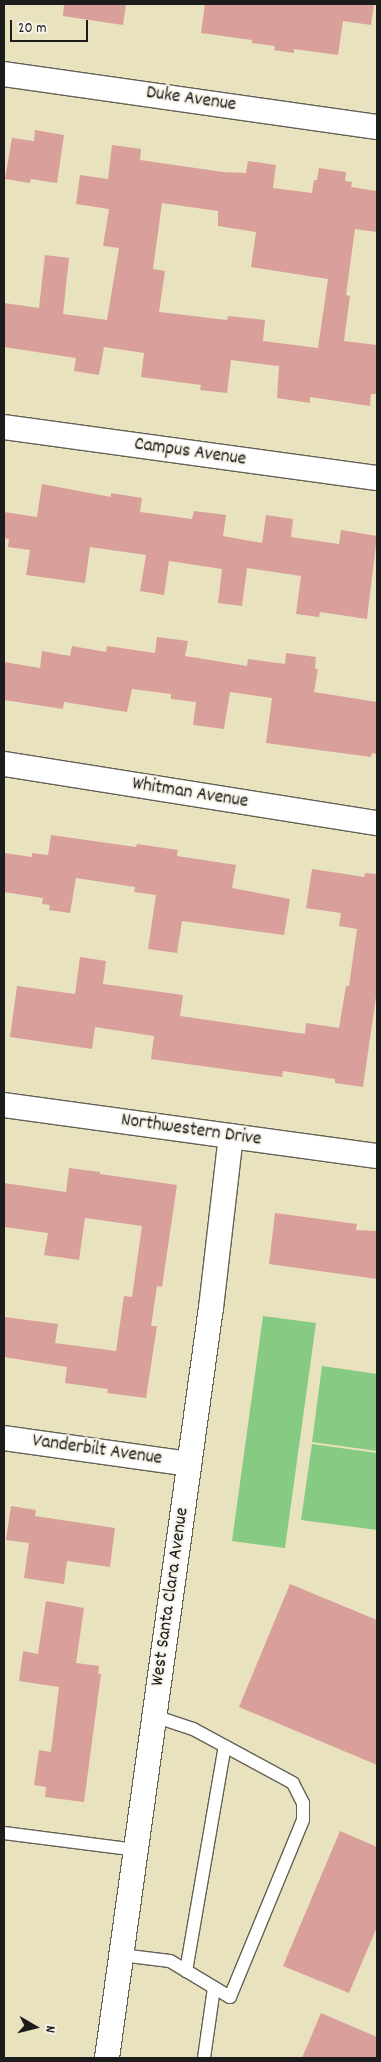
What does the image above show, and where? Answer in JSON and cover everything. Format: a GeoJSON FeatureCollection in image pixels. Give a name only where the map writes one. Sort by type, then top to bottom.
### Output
{"type":"FeatureCollection","features":[{"type":"Feature","properties":{"kind":"street","name":"Duke Avenue"},"geometry":{"type":"LineString","coordinates":[[4,74],[377,127]]}},
{"type":"Feature","properties":{"kind":"street","name":"Campus Avenue"},"geometry":{"type":"LineString","coordinates":[[4,428],[377,478]]}},
{"type":"Feature","properties":{"kind":"street","name":"Whitman Avenue"},"geometry":{"type":"LineString","coordinates":[[4,764],[377,823]]}},
{"type":"Feature","properties":{"kind":"street","name":"Northwestern Drive"},"geometry":{"type":"LineString","coordinates":[[4,1105],[377,1156]]}},
{"type":"Feature","properties":{"kind":"street","name":"West Santa Clara Avenue"},"geometry":{"type":"LineString","coordinates":[[107,2058],[232,1136]]}},
{"type":"Feature","properties":{"kind":"street","name":"Vanderbilt Avenue"},"geometry":{"type":"LineString","coordinates":[[4,1438],[189,1464]]}},
{"type":"Feature","properties":{"kind":"lane"},"geometry":{"type":"LineString","coordinates":[[121,1956],[170,1961],[230,1998],[303,1820],[303,1803],[293,1784],[194,1729],[154,1716]]}},
{"type":"Feature","properties":{"kind":"lane"},"geometry":{"type":"LineString","coordinates":[[186,1971],[225,1746]]}},
{"type":"Feature","properties":{"kind":"lane"},"geometry":{"type":"LineString","coordinates":[[4,1833],[136,1850]]}},
{"type":"Feature","properties":{"kind":"lane"},"geometry":{"type":"LineString","coordinates":[[204,2058],[214,1988]]}},
{"type":"Feature","properties":{"kind":"green space"},"geometry":{"type":"Polygon","coordinates":[[[263,1316],[316,1323],[285,1548],[232,1541],[263,1316]]]}},
{"type":"Feature","properties":{"kind":"green space"},"geometry":{"type":"Polygon","coordinates":[[[322,1366],[377,1374],[377,1451],[312,1442],[322,1366]]]}},
{"type":"Feature","properties":{"kind":"green space"},"geometry":{"type":"Polygon","coordinates":[[[312,1444],[377,1453],[377,1530],[301,1520],[312,1444]]]}},
{"type":"Feature","properties":{"kind":"building"},"geometry":{"type":"Polygon","coordinates":[[[64,4],[126,4],[123,25],[63,16],[64,4]]]}},
{"type":"Feature","properties":{"kind":"building"},"geometry":{"type":"Polygon","coordinates":[[[205,4],[374,4],[371,25],[343,21],[338,55],[294,49],[294,53],[274,50],[275,46],[252,43],[252,40],[201,33],[205,4]]]}},
{"type":"Feature","properties":{"kind":"building"},"geometry":{"type":"Polygon","coordinates":[[[35,130],[64,135],[57,183],[31,179],[30,183],[5,179],[12,138],[34,141],[35,130]]]}},
{"type":"Feature","properties":{"kind":"building"},"geometry":{"type":"Polygon","coordinates":[[[112,145],[141,149],[140,160],[223,172],[246,173],[248,161],[276,165],[273,188],[312,193],[314,180],[317,180],[319,168],[346,172],[345,181],[352,182],[351,187],[377,191],[377,232],[355,229],[346,295],[350,296],[344,341],[377,345],[377,394],[371,394],[370,406],[310,397],[310,403],[277,398],[279,366],[231,360],[227,393],[200,390],[201,385],[141,377],[144,353],[104,347],[99,375],[74,371],[76,358],[4,347],[4,303],[39,308],[45,255],[69,258],[63,314],[107,320],[119,248],[103,246],[109,209],[76,204],[80,175],[108,179],[112,145]],[[162,203],[153,269],[165,271],[159,312],[227,320],[228,316],[265,320],[263,341],[318,348],[328,279],[251,267],[256,232],[218,226],[218,211],[162,203]]]}},
{"type":"Feature","properties":{"kind":"building"},"geometry":{"type":"Polygon","coordinates":[[[42,484],[111,497],[111,493],[142,498],[140,512],[192,519],[194,511],[226,515],[223,536],[262,543],[266,515],[293,519],[291,537],[339,544],[341,530],[377,536],[367,619],[320,612],[319,617],[296,614],[301,576],[247,568],[242,606],[218,603],[222,569],[169,561],[164,595],[140,591],[146,555],[90,547],[85,583],[26,575],[30,550],[8,547],[9,539],[4,538],[4,512],[37,517],[42,484]]]}},
{"type":"Feature","properties":{"kind":"building"},"geometry":{"type":"Polygon","coordinates":[[[157,637],[188,641],[185,656],[247,666],[248,659],[285,664],[286,653],[316,657],[315,669],[318,669],[314,692],[377,702],[377,754],[372,753],[371,757],[266,743],[272,698],[230,692],[224,729],[193,725],[196,702],[171,699],[171,694],[132,689],[127,712],[64,702],[63,709],[4,700],[4,662],[40,668],[42,651],[70,656],[72,646],[106,652],[107,646],[155,653],[157,637]]]}},
{"type":"Feature","properties":{"kind":"building"},"geometry":{"type":"Polygon","coordinates":[[[51,835],[136,847],[137,844],[178,850],[177,856],[236,865],[232,888],[290,899],[284,935],[182,921],[177,953],[148,949],[156,895],[134,892],[135,887],[76,878],[70,913],[49,910],[50,905],[42,904],[43,898],[4,892],[4,853],[32,857],[32,853],[48,855],[51,835]]]}},
{"type":"Feature","properties":{"kind":"building"},"geometry":{"type":"Polygon","coordinates":[[[312,869],[364,877],[365,873],[377,874],[377,990],[363,1087],[335,1083],[335,1079],[283,1071],[282,1077],[151,1059],[154,1036],[95,1027],[92,1049],[10,1037],[17,986],[75,994],[80,957],[106,961],[103,984],[183,995],[180,1016],[305,1034],[306,1023],[339,1028],[346,986],[349,986],[357,929],[339,926],[341,913],[306,908],[312,869]]]}},
{"type":"Feature","properties":{"kind":"building"},"geometry":{"type":"Polygon","coordinates":[[[69,1168],[177,1185],[162,1287],[157,1286],[151,1326],[157,1326],[146,1398],[107,1393],[108,1389],[65,1383],[67,1367],[4,1357],[4,1317],[58,1324],[55,1343],[116,1351],[124,1296],[132,1297],[142,1226],[85,1218],[79,1260],[44,1255],[48,1233],[4,1227],[4,1183],[66,1192],[69,1168]]]}},
{"type":"Feature","properties":{"kind":"building"},"geometry":{"type":"Polygon","coordinates":[[[275,1213],[357,1224],[356,1230],[377,1231],[377,1279],[269,1264],[275,1213]]]}},
{"type":"Feature","properties":{"kind":"building"},"geometry":{"type":"Polygon","coordinates":[[[11,1506],[36,1510],[35,1516],[115,1528],[110,1567],[67,1561],[64,1584],[24,1578],[29,1543],[6,1540],[11,1506]]]}},
{"type":"Feature","properties":{"kind":"building"},"geometry":{"type":"Polygon","coordinates":[[[290,1584],[377,1620],[377,1765],[239,1707],[290,1584]]]}},
{"type":"Feature","properties":{"kind":"building"},"geometry":{"type":"Polygon","coordinates":[[[46,1601],[84,1608],[76,1663],[99,1666],[98,1674],[101,1674],[84,1802],[45,1797],[46,1787],[34,1785],[39,1750],[51,1752],[59,1687],[19,1681],[23,1651],[38,1654],[46,1601]]]}},
{"type":"Feature","properties":{"kind":"building"},"geometry":{"type":"Polygon","coordinates":[[[340,1831],[377,1847],[377,1927],[349,1993],[283,1966],[340,1831]]]}},
{"type":"Feature","properties":{"kind":"building"},"geometry":{"type":"Polygon","coordinates":[[[321,2013],[377,2037],[377,2058],[302,2058],[321,2013]]]}}]}
